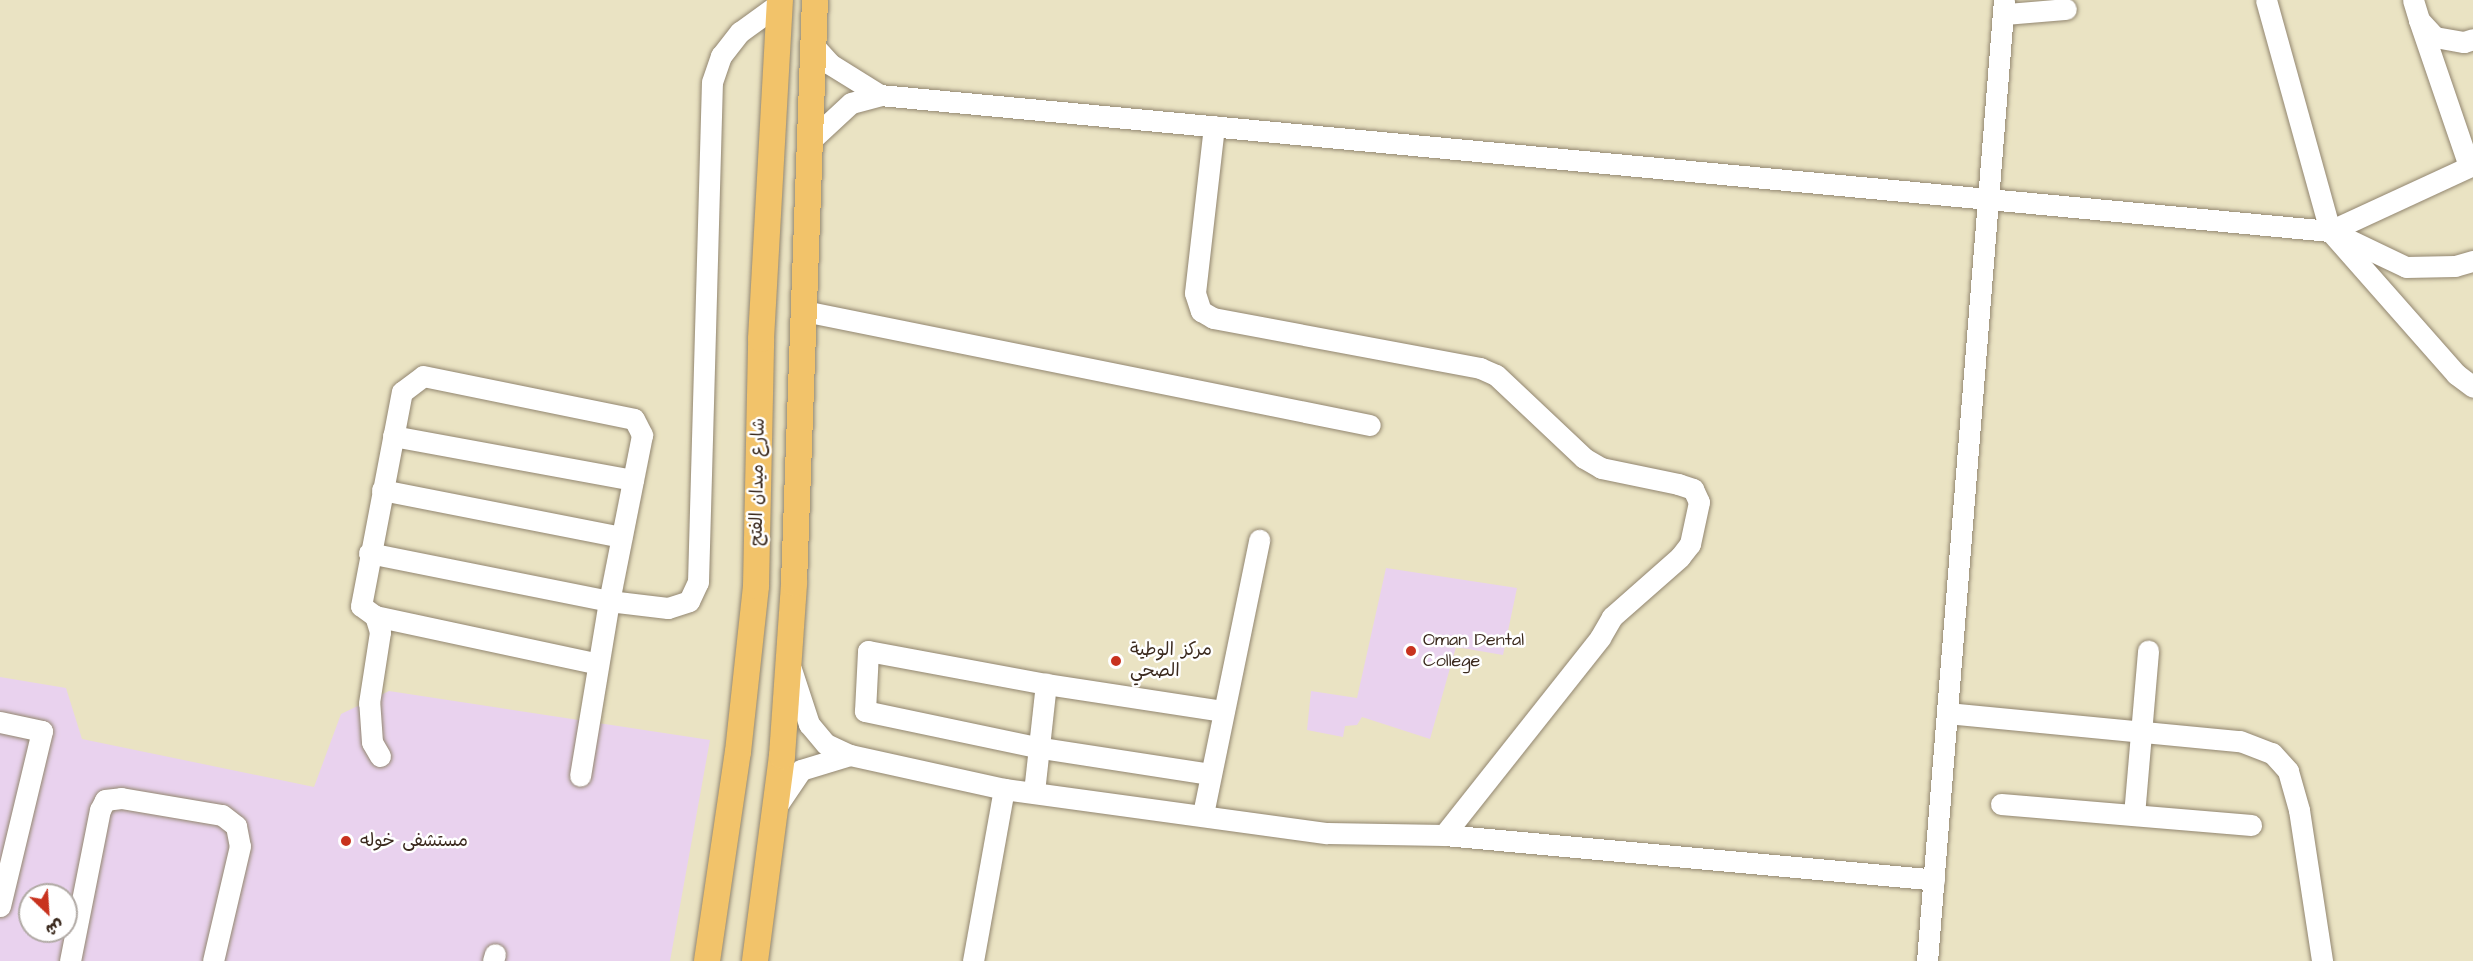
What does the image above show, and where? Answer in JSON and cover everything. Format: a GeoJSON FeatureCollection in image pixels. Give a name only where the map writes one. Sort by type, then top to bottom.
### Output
{"type":"FeatureCollection","features":[{"type":"Feature","properties":{"kind":"main road"},"geometry":{"type":"LineString","coordinates":[[755,961],[775,810],[788,659],[815,0]]}},
{"type":"Feature","properties":{"kind":"main road","name":"شارع ميدان الفتح"},"geometry":{"type":"LineString","coordinates":[[707,961],[738,752],[756,586],[761,339],[780,1]]}},
{"type":"Feature","properties":{"kind":"street"},"geometry":{"type":"LineString","coordinates":[[2266,0],[2330,231],[2456,374],[2473,387]]}},
{"type":"Feature","properties":{"kind":"street"},"geometry":{"type":"LineString","coordinates":[[369,554],[609,601],[668,608],[689,601],[698,582],[712,82],[721,56],[740,32],[780,1]]}},
{"type":"Feature","properties":{"kind":"street"},"geometry":{"type":"LineString","coordinates":[[1927,961],[2005,7],[2066,9]]}},
{"type":"Feature","properties":{"kind":"street"},"geometry":{"type":"LineString","coordinates":[[2330,231],[2471,166],[2416,10]]}},
{"type":"Feature","properties":{"kind":"street"},"geometry":{"type":"LineString","coordinates":[[2416,10],[2435,37],[2464,42],[2473,39]]}},
{"type":"Feature","properties":{"kind":"street"},"geometry":{"type":"LineString","coordinates":[[814,46],[830,64],[880,95]]}},
{"type":"Feature","properties":{"kind":"street"},"geometry":{"type":"LineString","coordinates":[[811,140],[851,103],[880,95],[2330,231],[2406,267],[2455,266],[2473,261]]}},
{"type":"Feature","properties":{"kind":"street"},"geometry":{"type":"LineString","coordinates":[[1214,126],[1195,293],[1201,311],[1213,318],[1480,368],[1496,375],[1584,458],[1601,468],[1693,489],[1699,502],[1690,544],[1680,557],[1612,616],[1600,638],[1444,835]]}},
{"type":"Feature","properties":{"kind":"street"},"geometry":{"type":"LineString","coordinates":[[804,311],[1370,425]]}},
{"type":"Feature","properties":{"kind":"street"},"geometry":{"type":"LineString","coordinates":[[580,776],[609,601],[642,435],[634,419],[423,376],[402,392],[369,554],[362,606],[375,616],[598,664]]}},
{"type":"Feature","properties":{"kind":"street"},"geometry":{"type":"LineString","coordinates":[[393,436],[633,480]]}},
{"type":"Feature","properties":{"kind":"street"},"geometry":{"type":"LineString","coordinates":[[382,490],[621,537]]}},
{"type":"Feature","properties":{"kind":"street"},"geometry":{"type":"LineString","coordinates":[[1203,814],[1259,540]]}},
{"type":"Feature","properties":{"kind":"street"},"geometry":{"type":"LineString","coordinates":[[375,616],[380,632],[369,703],[372,742],[380,756]]}},
{"type":"Feature","properties":{"kind":"street"},"geometry":{"type":"LineString","coordinates":[[1210,774],[1036,747],[865,711],[868,651],[1046,684],[1223,711]]}},
{"type":"Feature","properties":{"kind":"street"},"geometry":{"type":"LineString","coordinates":[[2134,815],[2143,732],[2148,651]]}},
{"type":"Feature","properties":{"kind":"street"},"geometry":{"type":"LineString","coordinates":[[788,659],[809,724],[826,744],[850,755],[1004,789],[1203,814],[1327,833],[1444,835],[1934,880]]}},
{"type":"Feature","properties":{"kind":"street"},"geometry":{"type":"LineString","coordinates":[[1034,792],[1036,747],[1046,684]]}},
{"type":"Feature","properties":{"kind":"street"},"geometry":{"type":"LineString","coordinates":[[1947,713],[2240,741],[2272,753],[2288,771],[2299,810],[2322,961]]}},
{"type":"Feature","properties":{"kind":"street"},"geometry":{"type":"LineString","coordinates":[[0,722],[42,731],[0,906]]}},
{"type":"Feature","properties":{"kind":"street"},"geometry":{"type":"LineString","coordinates":[[775,810],[801,770],[850,755]]}},
{"type":"Feature","properties":{"kind":"street"},"geometry":{"type":"LineString","coordinates":[[973,961],[1004,789]]}},
{"type":"Feature","properties":{"kind":"street"},"geometry":{"type":"LineString","coordinates":[[70,961],[100,810],[105,800],[121,798],[222,815],[236,826],[240,846],[213,961]]}},
{"type":"Feature","properties":{"kind":"street"},"geometry":{"type":"LineString","coordinates":[[2001,804],[2250,825]]}},
{"type":"Feature","properties":{"kind":"shaded area","name":"Oman Dental College"},"geometry":{"type":"Polygon","coordinates":[[[1386,568],[1517,588],[1503,655],[1456,647],[1430,739],[1362,717],[1357,725],[1345,726],[1343,737],[1307,730],[1311,691],[1357,698],[1386,568]]]}},
{"type":"Feature","properties":{"kind":"shaded area","name":"مستشفى خوله"},"geometry":{"type":"Polygon","coordinates":[[[0,677],[66,688],[82,739],[314,787],[341,714],[389,691],[710,740],[670,961],[0,961],[0,677]]]}},
{"type":"Feature","properties":{"kind":"place","name":"Oman Dental College"},"geometry":{"type":"Point","coordinates":[1411,651]}},
{"type":"Feature","properties":{"kind":"place","name":"مركز الوطية الصحي"},"geometry":{"type":"Point","coordinates":[1116,661]}},
{"type":"Feature","properties":{"kind":"place","name":"مستشفى خوله"},"geometry":{"type":"Point","coordinates":[346,841]}}]}
